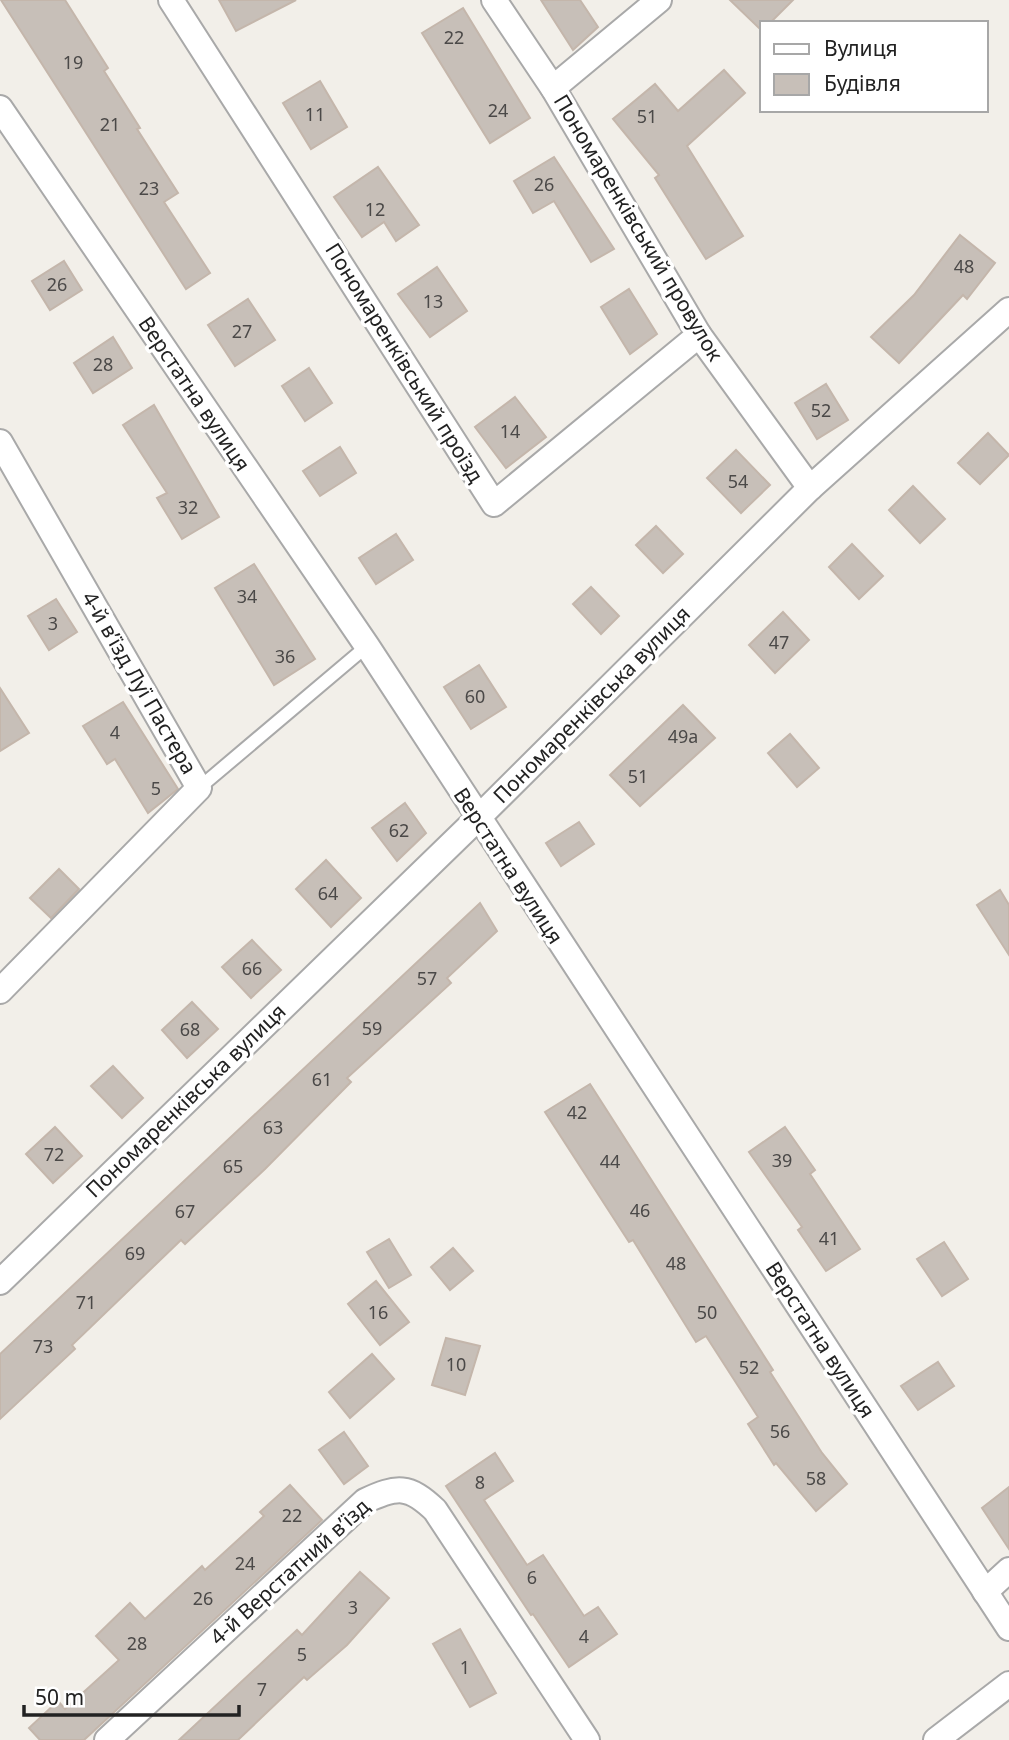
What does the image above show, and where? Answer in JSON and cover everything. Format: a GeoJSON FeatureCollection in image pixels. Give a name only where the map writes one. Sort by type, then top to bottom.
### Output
{"type":"FeatureCollection","features":[{"type":"Feature","properties":{"kind":"street","name":"Пономаренківський проїзд"},"geometry":{"type":"LineString","coordinates":[[172,0],[494,504],[699,335]]}},
{"type":"Feature","properties":{"kind":"street","name":"Пономаренківський провулок"},"geometry":{"type":"LineString","coordinates":[[494,0],[553,89],[699,335],[810,488]]}},
{"type":"Feature","properties":{"kind":"street"},"geometry":{"type":"LineString","coordinates":[[553,89],[659,0]]}},
{"type":"Feature","properties":{"kind":"street","name":"Верстатна вулиця"},"geometry":{"type":"LineString","coordinates":[[0,108],[367,646],[477,819],[1009,1628]]}},
{"type":"Feature","properties":{"kind":"street","name":"Пономаренківська вулиця"},"geometry":{"type":"LineString","coordinates":[[0,1282],[477,819],[810,488],[1009,310]]}},
{"type":"Feature","properties":{"kind":"street","name":"4-й в’їзд Луї Пастера"},"geometry":{"type":"LineString","coordinates":[[0,442],[199,788],[0,990]]}},
{"type":"Feature","properties":{"kind":"street","name":"4-й Верстатний в’їзд"},"geometry":{"type":"LineString","coordinates":[[107,1740],[365,1501],[391,1489],[418,1493],[435,1510],[586,1740]]}},
{"type":"Feature","properties":{"kind":"street"},"geometry":{"type":"LineString","coordinates":[[985,1592],[1009,1570]]}},
{"type":"Feature","properties":{"kind":"street"},"geometry":{"type":"LineString","coordinates":[[936,1740],[1009,1684]]}},
{"type":"Feature","properties":{"kind":"lane"},"geometry":{"type":"LineString","coordinates":[[199,788],[367,646]]}},
{"type":"Feature","properties":{"kind":"building"},"geometry":{"type":"Polygon","coordinates":[[[1,0],[65,0],[108,68],[104,71],[140,128],[137,129],[178,193],[164,202],[210,273],[186,289],[1,0]]]}},
{"type":"Feature","properties":{"kind":"building"},"geometry":{"type":"Polygon","coordinates":[[[219,0],[296,0],[236,31],[219,0]]]}},
{"type":"Feature","properties":{"kind":"building"},"geometry":{"type":"Polygon","coordinates":[[[541,0],[580,0],[598,27],[573,50],[541,0]]]}},
{"type":"Feature","properties":{"kind":"building"},"geometry":{"type":"Polygon","coordinates":[[[730,0],[793,0],[772,21],[760,21],[760,29],[730,0]]]}},
{"type":"Feature","properties":{"kind":"building"},"geometry":{"type":"Polygon","coordinates":[[[463,8],[530,118],[490,143],[422,33],[463,8]]]}},
{"type":"Feature","properties":{"kind":"building"},"geometry":{"type":"Polygon","coordinates":[[[724,70],[745,93],[687,146],[743,236],[706,259],[655,178],[659,175],[613,119],[655,84],[678,111],[724,70]]]}},
{"type":"Feature","properties":{"kind":"building"},"geometry":{"type":"Polygon","coordinates":[[[320,81],[347,127],[311,149],[283,103],[320,81]]]}},
{"type":"Feature","properties":{"kind":"building"},"geometry":{"type":"Polygon","coordinates":[[[554,157],[614,249],[591,262],[554,201],[533,213],[514,181],[554,157]]]}},
{"type":"Feature","properties":{"kind":"building"},"geometry":{"type":"Polygon","coordinates":[[[378,167],[419,225],[396,241],[384,222],[362,237],[334,197],[378,167]]]}},
{"type":"Feature","properties":{"kind":"building"},"geometry":{"type":"Polygon","coordinates":[[[960,235],[995,263],[967,299],[963,295],[899,363],[871,337],[914,295],[960,235]]]}},
{"type":"Feature","properties":{"kind":"building"},"geometry":{"type":"Polygon","coordinates":[[[64,261],[82,290],[50,310],[32,281],[64,261]]]}},
{"type":"Feature","properties":{"kind":"building"},"geometry":{"type":"Polygon","coordinates":[[[437,267],[467,311],[430,337],[398,294],[437,267]]]}},
{"type":"Feature","properties":{"kind":"building"},"geometry":{"type":"Polygon","coordinates":[[[629,289],[657,334],[630,354],[601,307],[629,289]]]}},
{"type":"Feature","properties":{"kind":"building"},"geometry":{"type":"Polygon","coordinates":[[[248,299],[275,340],[235,366],[208,325],[248,299]]]}},
{"type":"Feature","properties":{"kind":"building"},"geometry":{"type":"Polygon","coordinates":[[[113,337],[132,368],[93,393],[74,363],[113,337]]]}},
{"type":"Feature","properties":{"kind":"building"},"geometry":{"type":"Polygon","coordinates":[[[309,368],[332,403],[305,421],[282,386],[309,368]]]}},
{"type":"Feature","properties":{"kind":"building"},"geometry":{"type":"Polygon","coordinates":[[[826,384],[848,420],[817,439],[795,403],[826,384]]]}},
{"type":"Feature","properties":{"kind":"building"},"geometry":{"type":"Polygon","coordinates":[[[515,397],[546,437],[506,468],[475,427],[515,397]]]}},
{"type":"Feature","properties":{"kind":"building"},"geometry":{"type":"Polygon","coordinates":[[[154,405],[219,517],[182,539],[157,498],[167,493],[123,425],[154,405]]]}},
{"type":"Feature","properties":{"kind":"building"},"geometry":{"type":"Polygon","coordinates":[[[988,433],[1009,455],[980,484],[958,463],[988,433]]]}},
{"type":"Feature","properties":{"kind":"building"},"geometry":{"type":"Polygon","coordinates":[[[340,447],[356,473],[320,496],[303,471],[340,447]]]}},
{"type":"Feature","properties":{"kind":"building"},"geometry":{"type":"Polygon","coordinates":[[[736,450],[770,485],[741,513],[707,478],[736,450]]]}},
{"type":"Feature","properties":{"kind":"building"},"geometry":{"type":"Polygon","coordinates":[[[913,486],[945,519],[920,543],[889,510],[913,486]]]}},
{"type":"Feature","properties":{"kind":"building"},"geometry":{"type":"Polygon","coordinates":[[[656,526],[683,554],[663,573],[636,545],[656,526]]]}},
{"type":"Feature","properties":{"kind":"building"},"geometry":{"type":"Polygon","coordinates":[[[396,534],[413,560],[376,584],[359,558],[396,534]]]}},
{"type":"Feature","properties":{"kind":"building"},"geometry":{"type":"Polygon","coordinates":[[[852,544],[883,576],[859,599],[829,567],[852,544]]]}},
{"type":"Feature","properties":{"kind":"building"},"geometry":{"type":"Polygon","coordinates":[[[254,564],[315,659],[274,685],[215,588],[254,564]]]}},
{"type":"Feature","properties":{"kind":"building"},"geometry":{"type":"Polygon","coordinates":[[[591,587],[619,616],[601,634],[573,604],[591,587]]]}},
{"type":"Feature","properties":{"kind":"building"},"geometry":{"type":"Polygon","coordinates":[[[56,599],[77,632],[49,650],[28,616],[56,599]]]}},
{"type":"Feature","properties":{"kind":"building"},"geometry":{"type":"Polygon","coordinates":[[[783,612],[809,640],[775,673],[749,645],[783,612]]]}},
{"type":"Feature","properties":{"kind":"building"},"geometry":{"type":"Polygon","coordinates":[[[479,665],[506,707],[471,729],[444,687],[479,665]]]}},
{"type":"Feature","properties":{"kind":"building"},"geometry":{"type":"Polygon","coordinates":[[[0,688],[29,733],[0,751],[0,688]]]}},
{"type":"Feature","properties":{"kind":"building"},"geometry":{"type":"Polygon","coordinates":[[[123,702],[178,789],[148,813],[115,759],[107,764],[83,726],[123,702]]]}},
{"type":"Feature","properties":{"kind":"building"},"geometry":{"type":"Polygon","coordinates":[[[683,705],[715,738],[640,806],[610,775],[683,705]]]}},
{"type":"Feature","properties":{"kind":"building"},"geometry":{"type":"Polygon","coordinates":[[[790,734],[819,768],[797,787],[768,753],[790,734]]]}},
{"type":"Feature","properties":{"kind":"building"},"geometry":{"type":"Polygon","coordinates":[[[405,803],[426,833],[397,861],[372,828],[405,803]]]}},
{"type":"Feature","properties":{"kind":"building"},"geometry":{"type":"Polygon","coordinates":[[[579,822],[594,844],[561,866],[546,843],[579,822]]]}},
{"type":"Feature","properties":{"kind":"building"},"geometry":{"type":"Polygon","coordinates":[[[326,860],[361,898],[331,927],[296,889],[326,860]]]}},
{"type":"Feature","properties":{"kind":"building"},"geometry":{"type":"Polygon","coordinates":[[[59,869],[79,889],[51,918],[30,898],[59,869]]]}},
{"type":"Feature","properties":{"kind":"building"},"geometry":{"type":"Polygon","coordinates":[[[1000,890],[1009,905],[1009,955],[977,905],[1000,890]]]}},
{"type":"Feature","properties":{"kind":"building"},"geometry":{"type":"Polygon","coordinates":[[[480,903],[497,931],[447,978],[451,983],[347,1078],[351,1082],[265,1169],[185,1244],[181,1240],[72,1345],[75,1349],[0,1419],[0,1354],[480,903]]]}},
{"type":"Feature","properties":{"kind":"building"},"geometry":{"type":"Polygon","coordinates":[[[252,940],[281,970],[251,998],[222,967],[252,940]]]}},
{"type":"Feature","properties":{"kind":"building"},"geometry":{"type":"Polygon","coordinates":[[[192,1002],[218,1029],[187,1058],[162,1030],[192,1002]]]}},
{"type":"Feature","properties":{"kind":"building"},"geometry":{"type":"Polygon","coordinates":[[[113,1066],[143,1098],[122,1118],[91,1086],[113,1066]]]}},
{"type":"Feature","properties":{"kind":"building"},"geometry":{"type":"Polygon","coordinates":[[[590,1084],[773,1370],[770,1372],[822,1453],[847,1484],[816,1511],[776,1463],[774,1465],[748,1424],[758,1417],[706,1336],[696,1342],[633,1240],[629,1242],[545,1112],[590,1084]]]}},
{"type":"Feature","properties":{"kind":"building"},"geometry":{"type":"Polygon","coordinates":[[[55,1127],[82,1156],[53,1183],[26,1154],[55,1127]]]}},
{"type":"Feature","properties":{"kind":"building"},"geometry":{"type":"Polygon","coordinates":[[[785,1127],[815,1170],[810,1174],[860,1249],[826,1271],[798,1230],[802,1227],[749,1152],[785,1127]]]}},
{"type":"Feature","properties":{"kind":"building"},"geometry":{"type":"Polygon","coordinates":[[[389,1239],[411,1275],[389,1288],[367,1252],[389,1239]]]}},
{"type":"Feature","properties":{"kind":"building"},"geometry":{"type":"Polygon","coordinates":[[[944,1242],[968,1279],[942,1296],[917,1259],[944,1242]]]}},
{"type":"Feature","properties":{"kind":"building"},"geometry":{"type":"Polygon","coordinates":[[[453,1248],[473,1271],[450,1290],[431,1267],[453,1248]]]}},
{"type":"Feature","properties":{"kind":"building"},"geometry":{"type":"Polygon","coordinates":[[[376,1281],[409,1322],[380,1345],[348,1304],[376,1281]]]}},
{"type":"Feature","properties":{"kind":"building"},"geometry":{"type":"Polygon","coordinates":[[[446,1338],[480,1346],[465,1395],[432,1385],[446,1338]]]}},
{"type":"Feature","properties":{"kind":"building"},"geometry":{"type":"Polygon","coordinates":[[[372,1354],[394,1379],[350,1418],[329,1392],[372,1354]]]}},
{"type":"Feature","properties":{"kind":"building"},"geometry":{"type":"Polygon","coordinates":[[[938,1362],[954,1386],[918,1410],[901,1386],[938,1362]]]}},
{"type":"Feature","properties":{"kind":"building"},"geometry":{"type":"Polygon","coordinates":[[[344,1432],[368,1466],[344,1484],[319,1450],[344,1432]]]}},
{"type":"Feature","properties":{"kind":"building"},"geometry":{"type":"Polygon","coordinates":[[[495,1453],[513,1481],[484,1500],[527,1565],[543,1555],[584,1616],[598,1607],[617,1634],[569,1667],[533,1614],[531,1615],[446,1486],[495,1453]]]}},
{"type":"Feature","properties":{"kind":"building"},"geometry":{"type":"Polygon","coordinates":[[[290,1485],[322,1520],[84,1740],[40,1740],[29,1728],[58,1701],[65,1709],[119,1660],[96,1636],[130,1603],[145,1619],[202,1566],[205,1570],[264,1516],[260,1512],[290,1485]]]}},
{"type":"Feature","properties":{"kind":"building"},"geometry":{"type":"Polygon","coordinates":[[[1009,1487],[1009,1549],[982,1508],[1009,1487]]]}},
{"type":"Feature","properties":{"kind":"building"},"geometry":{"type":"Polygon","coordinates":[[[360,1572],[389,1598],[347,1645],[307,1680],[304,1677],[238,1740],[179,1740],[297,1630],[302,1635],[360,1572]]]}},
{"type":"Feature","properties":{"kind":"building"},"geometry":{"type":"Polygon","coordinates":[[[460,1629],[496,1693],[470,1707],[433,1644],[460,1629]]]}}]}
